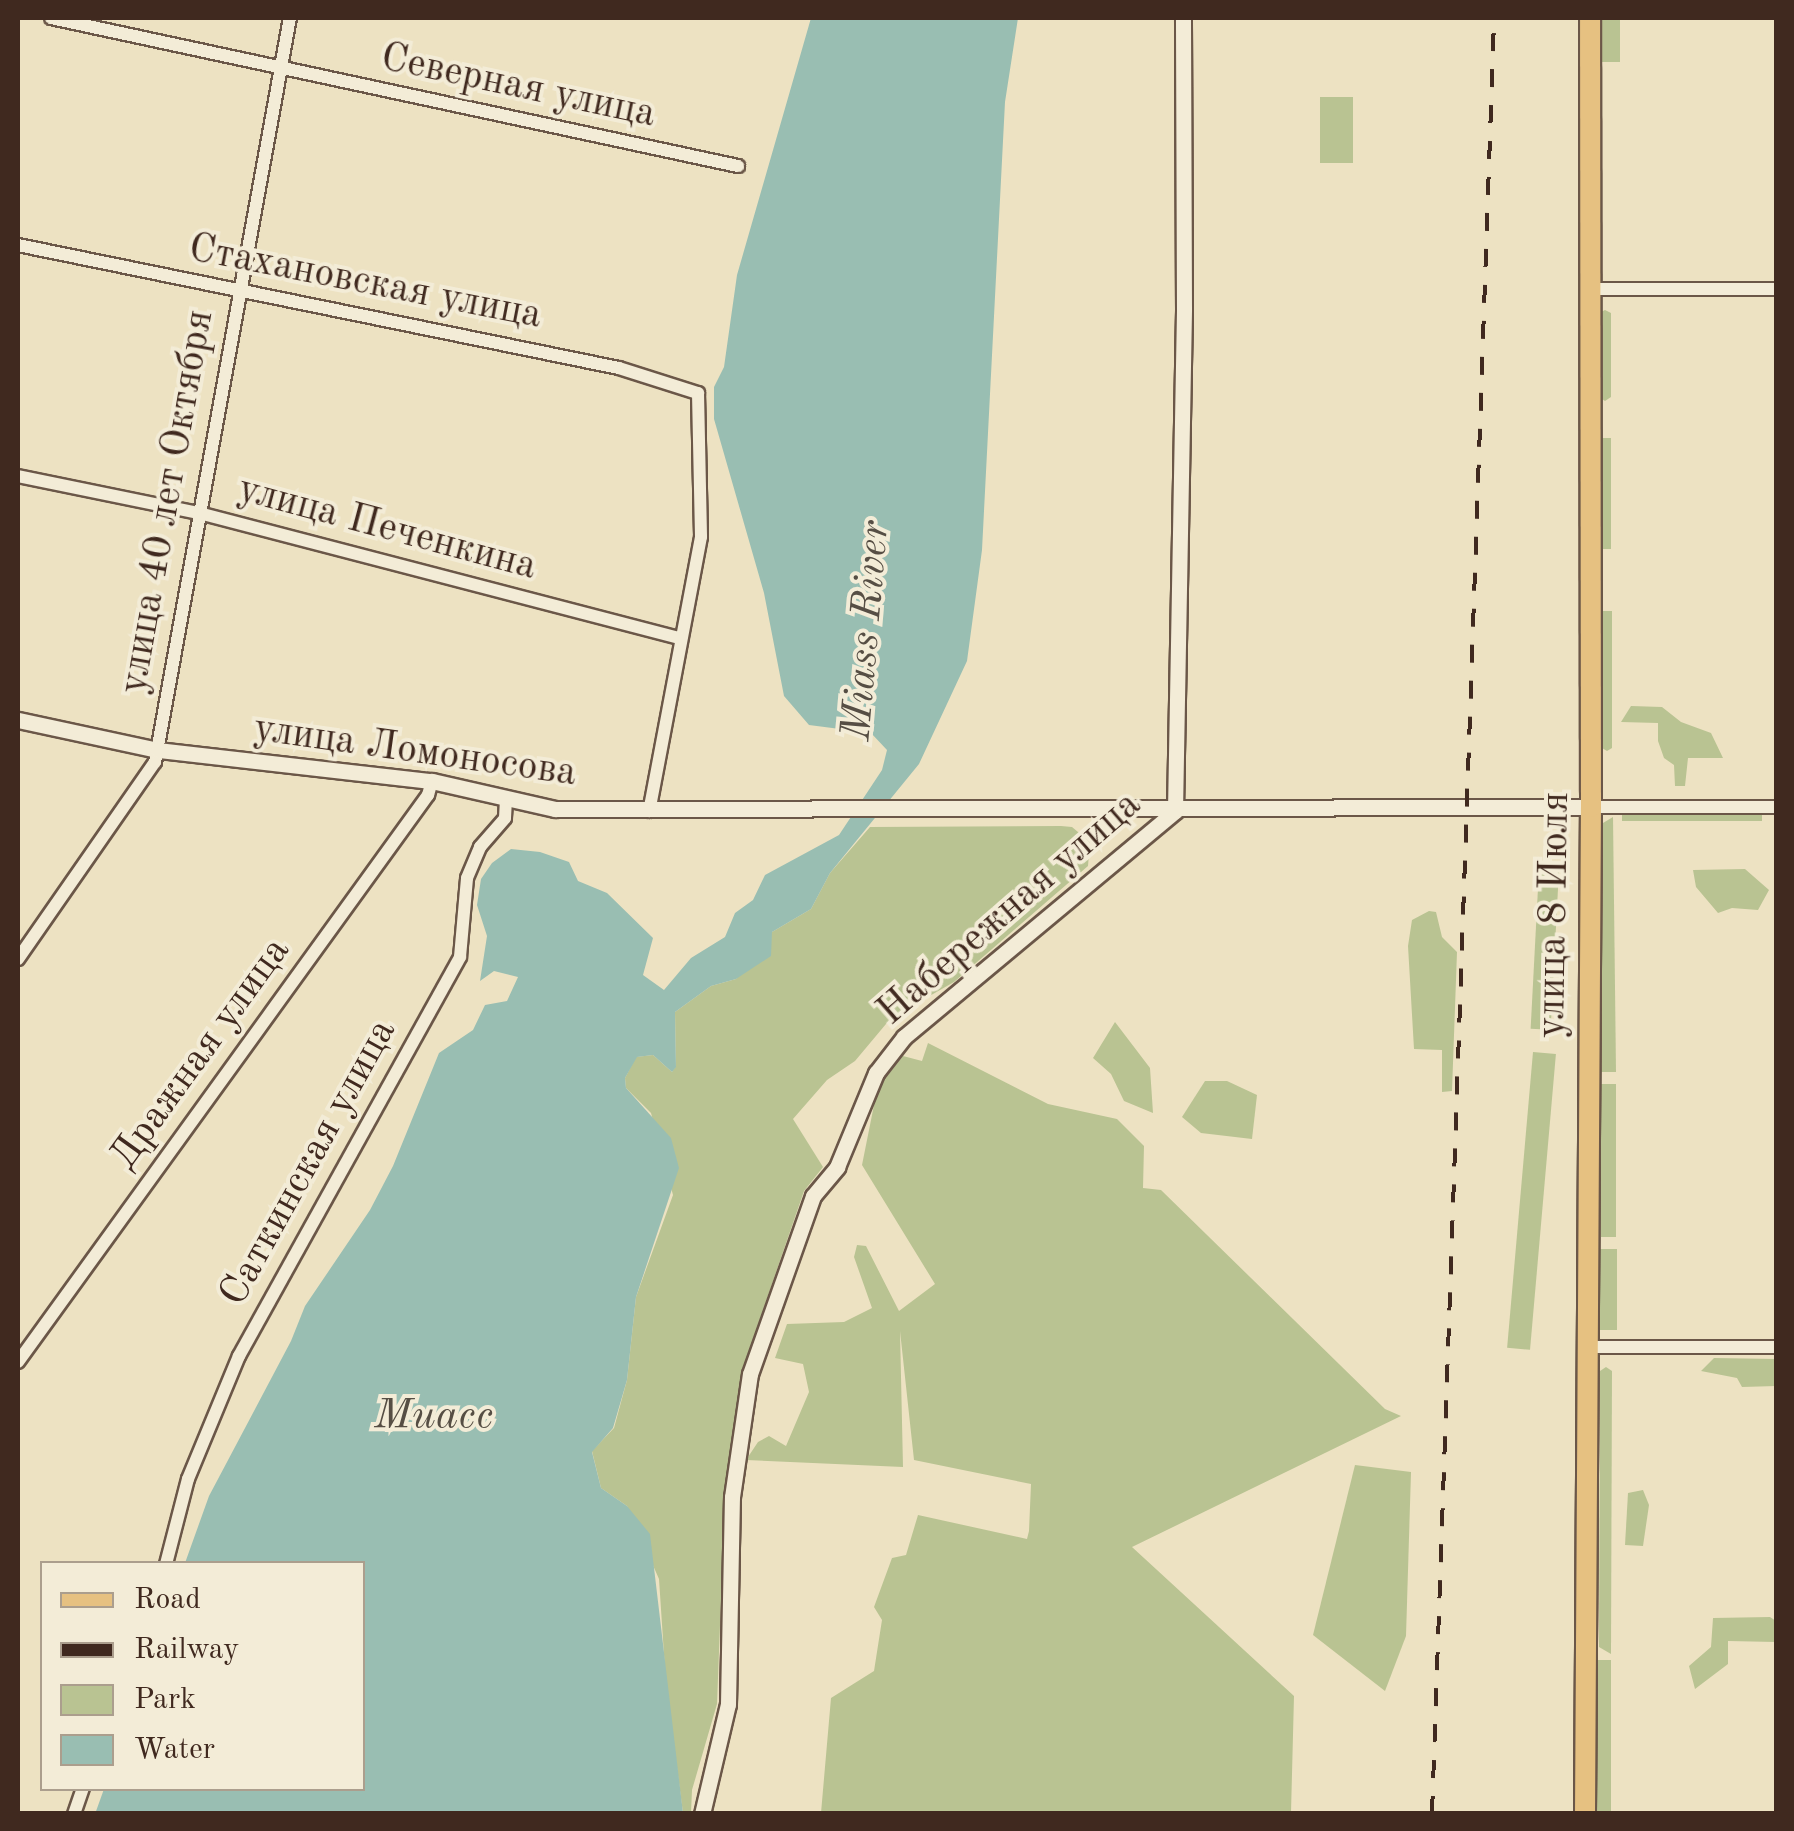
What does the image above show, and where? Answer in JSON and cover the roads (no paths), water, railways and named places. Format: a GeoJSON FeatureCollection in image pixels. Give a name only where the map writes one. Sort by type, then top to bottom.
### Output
{"type":"FeatureCollection","features":[{"type":"Feature","properties":{"kind":"main road","name":"улица 8 Июля"},"geometry":{"type":"LineString","coordinates":[[1585,1814],[1591,807],[1590,18]]}},
{"type":"Feature","properties":{"kind":"street","name":"Северная улица"},"geometry":{"type":"LineString","coordinates":[[51,18],[738,166]]}},
{"type":"Feature","properties":{"kind":"street","name":"улица 40 лет Октября"},"geometry":{"type":"LineString","coordinates":[[18,959],[84,870],[155,762],[290,18]]}},
{"type":"Feature","properties":{"kind":"street","name":"Набережная улица"},"geometry":{"type":"LineString","coordinates":[[702,1814],[728,1704],[732,1503],[750,1374],[813,1196],[836,1167],[876,1072],[904,1037],[925,1015],[1006,956],[1175,811],[1184,309],[1183,18]]}},
{"type":"Feature","properties":{"kind":"street","name":"Стахановская улица"},"geometry":{"type":"LineString","coordinates":[[18,245],[620,368],[698,393],[701,536],[680,638]]}},
{"type":"Feature","properties":{"kind":"street"},"geometry":{"type":"LineString","coordinates":[[1588,289],[1776,289]]}},
{"type":"Feature","properties":{"kind":"street","name":"улица Печенкина"},"geometry":{"type":"LineString","coordinates":[[18,476],[200,513],[680,638]]}},
{"type":"Feature","properties":{"kind":"street"},"geometry":{"type":"LineString","coordinates":[[649,811],[680,638]]}},
{"type":"Feature","properties":{"kind":"street","name":"улица Ломоносова"},"geometry":{"type":"LineString","coordinates":[[18,720],[158,750],[432,781],[555,809],[934,812],[1591,807]]}},
{"type":"Feature","properties":{"kind":"street","name":"Дражная улица"},"geometry":{"type":"LineString","coordinates":[[18,1362],[428,795],[432,781]]}},
{"type":"Feature","properties":{"kind":"street","name":"Саткинская улица"},"geometry":{"type":"LineString","coordinates":[[167,1561],[188,1479],[239,1356],[460,957],[467,878],[480,847],[505,818],[506,800]]}},
{"type":"Feature","properties":{"kind":"street"},"geometry":{"type":"LineString","coordinates":[[1591,807],[1776,807]]}},
{"type":"Feature","properties":{"kind":"street"},"geometry":{"type":"LineString","coordinates":[[1586,1346],[1776,1346]]}},
{"type":"Feature","properties":{"kind":"water","name":"Миасс"},"geometry":{"type":"Polygon","coordinates":[[[811,18],[1018,18],[1005,102],[982,550],[967,661],[919,764],[830,873],[811,909],[772,932],[771,956],[736,979],[711,986],[675,1012],[676,1067],[672,1072],[653,1055],[637,1057],[625,1078],[626,1088],[671,1138],[679,1168],[636,1297],[627,1380],[613,1428],[592,1452],[601,1488],[627,1506],[650,1534],[683,1813],[95,1814],[103,1791],[365,1791],[365,1561],[186,1561],[209,1496],[291,1341],[305,1306],[370,1210],[393,1166],[439,1053],[473,1030],[485,1005],[507,1001],[518,977],[494,971],[480,981],[487,936],[477,905],[481,879],[492,863],[511,849],[540,852],[569,862],[578,881],[607,893],[653,938],[643,975],[664,990],[691,958],[725,937],[735,913],[753,900],[765,875],[839,835],[882,770],[887,750],[871,733],[809,725],[784,696],[764,593],[714,419],[714,387],[724,367],[737,275],[811,18]]]}},
{"type":"Feature","properties":{"kind":"railway"},"geometry":{"type":"LineString","coordinates":[[1432,1814],[1494,18]]}},
{"type":"Feature","properties":{"kind":"water label","name":"Miass River"},"geometry":{"type":"Point","coordinates":[867,631]}}]}
